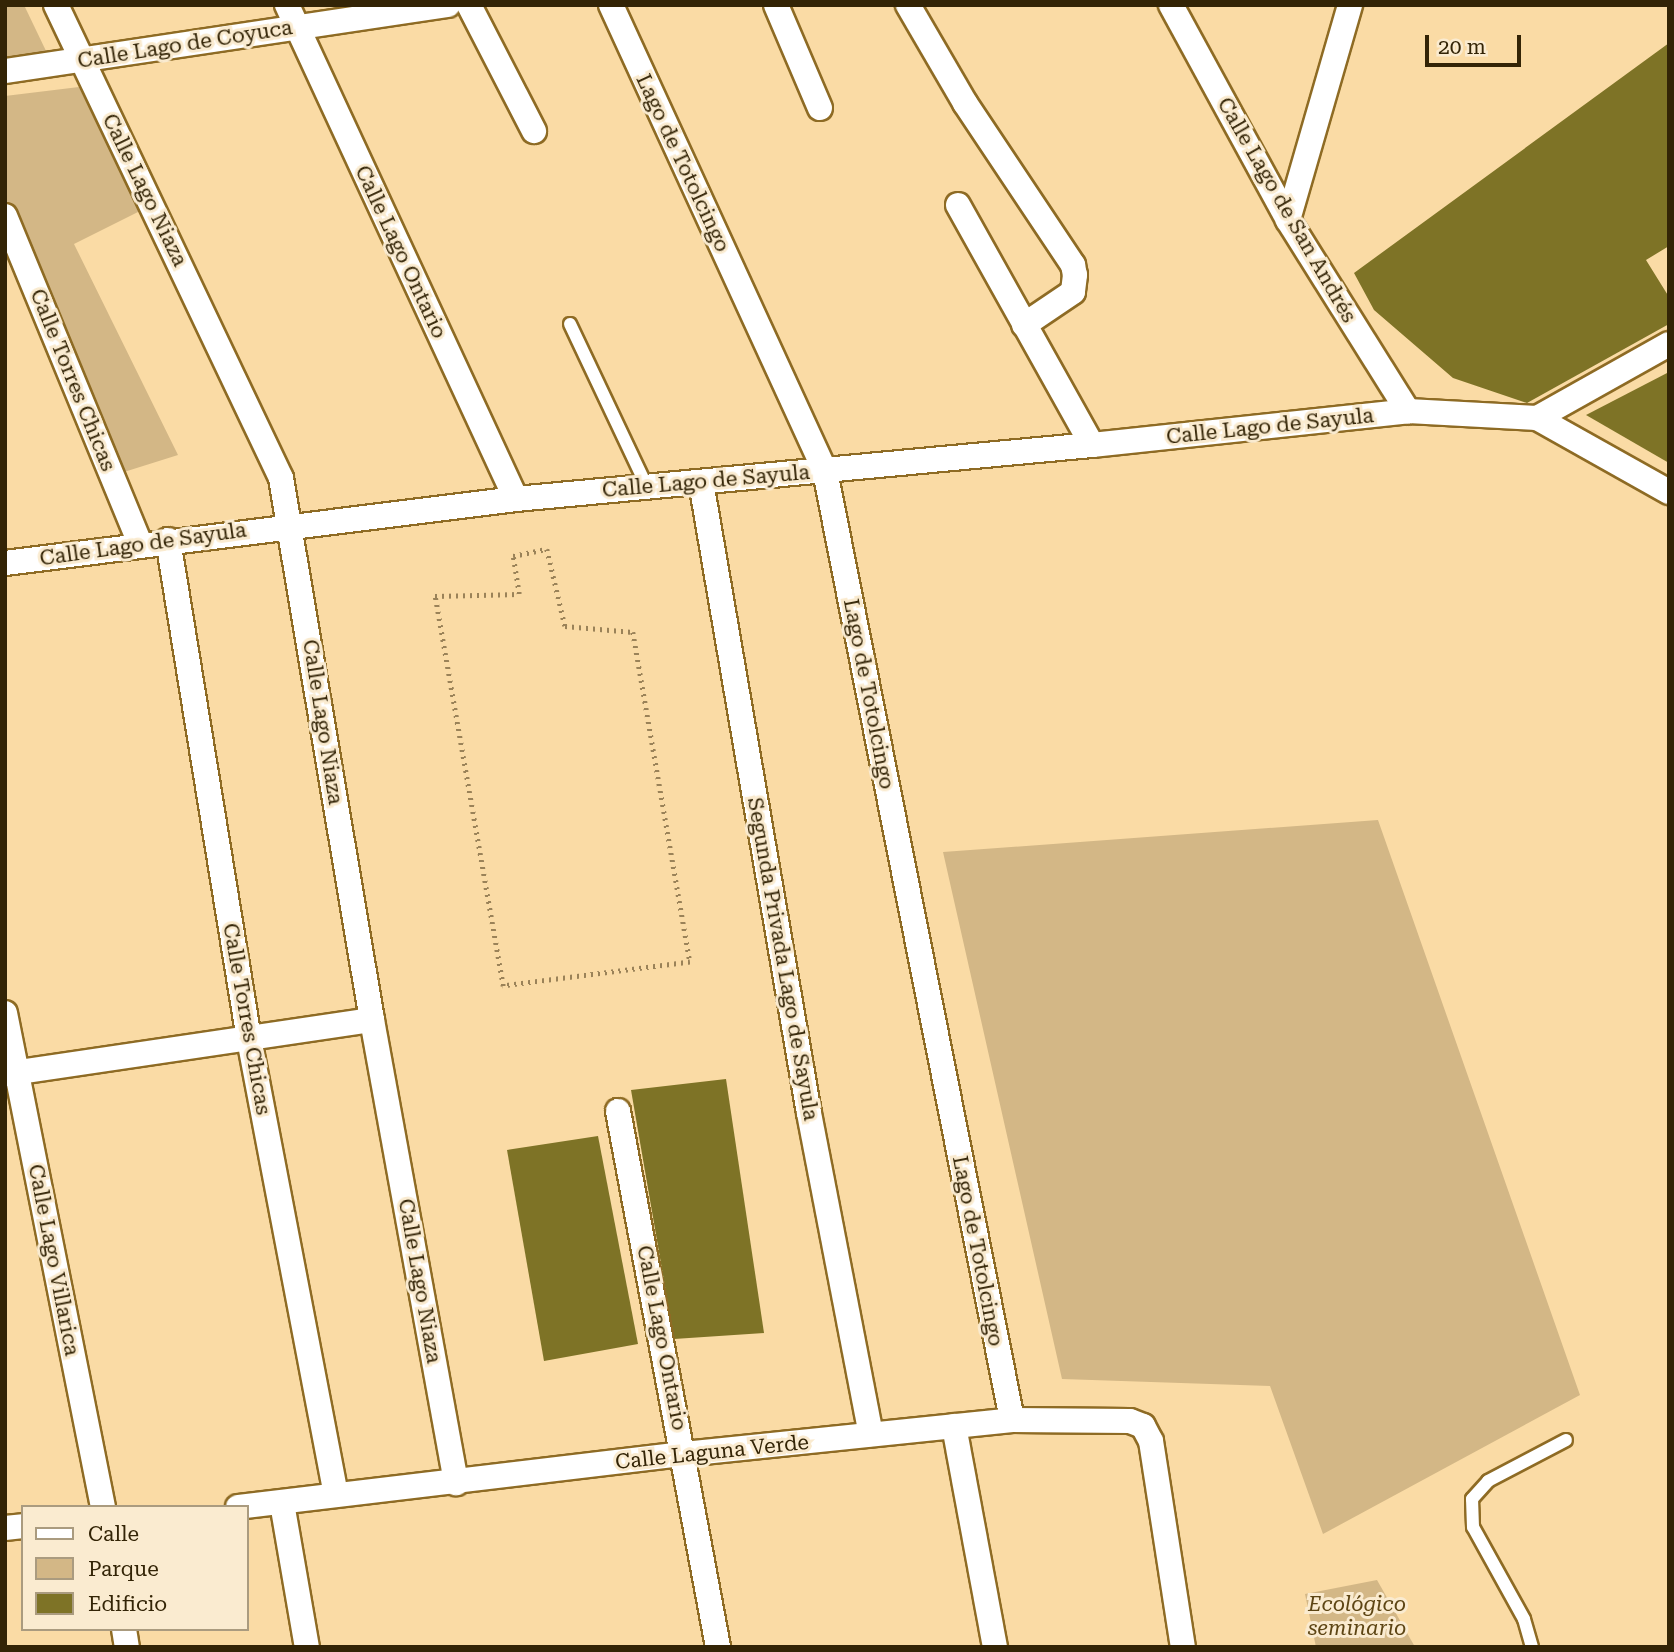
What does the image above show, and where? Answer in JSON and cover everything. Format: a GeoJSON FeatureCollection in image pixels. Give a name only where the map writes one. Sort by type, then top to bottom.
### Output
{"type":"FeatureCollection","features":[{"type":"Feature","properties":{"kind":"street","name":"Calle Lago Niaza"},"geometry":{"type":"LineString","coordinates":[[56,5],[273,457],[287,500],[372,1020],[456,1482]]}},
{"type":"Feature","properties":{"kind":"street","name":"Calle Lago de Coyuca"},"geometry":{"type":"LineString","coordinates":[[5,71],[83,60],[292,16],[448,5]]}},
{"type":"Feature","properties":{"kind":"street"},"geometry":{"type":"LineString","coordinates":[[469,5],[534,131]]}},
{"type":"Feature","properties":{"kind":"street","name":"Lago de Totolcingo"},"geometry":{"type":"LineString","coordinates":[[611,5],[825,471],[1012,1420]]}},
{"type":"Feature","properties":{"kind":"street"},"geometry":{"type":"LineString","coordinates":[[776,5],[820,108]]}},
{"type":"Feature","properties":{"kind":"street"},"geometry":{"type":"LineString","coordinates":[[908,5],[965,103],[1073,265],[1073,292],[1024,325]]}},
{"type":"Feature","properties":{"kind":"street","name":"Calle Lago de San Andrés"},"geometry":{"type":"LineString","coordinates":[[1171,5],[1288,220],[1408,411]]}},
{"type":"Feature","properties":{"kind":"street"},"geometry":{"type":"LineString","coordinates":[[1288,220],[1350,5]]}},
{"type":"Feature","properties":{"kind":"street","name":"Calle Lago Ontario"},"geometry":{"type":"LineString","coordinates":[[292,16],[516,499]]}},
{"type":"Feature","properties":{"kind":"street"},"geometry":{"type":"LineString","coordinates":[[958,205],[1093,445]]}},
{"type":"Feature","properties":{"kind":"street","name":"Calle Torres Chicas"},"geometry":{"type":"LineString","coordinates":[[5,216],[140,544]]}},
{"type":"Feature","properties":{"kind":"street"},"geometry":{"type":"LineString","coordinates":[[1537,418],[1669,344]]}},
{"type":"Feature","properties":{"kind":"street","name":"Calle Lago de Sayula"},"geometry":{"type":"LineString","coordinates":[[5,563],[168,540],[516,499],[1093,445],[1408,411],[1537,418]]}},
{"type":"Feature","properties":{"kind":"street"},"geometry":{"type":"LineString","coordinates":[[1537,418],[1669,492]]}},
{"type":"Feature","properties":{"kind":"street","name":"Segunda Privada Lago de Sayula"},"geometry":{"type":"LineString","coordinates":[[701,482],[808,1113],[871,1434]]}},
{"type":"Feature","properties":{"kind":"street","name":"Calle Torres Chicas"},"geometry":{"type":"LineString","coordinates":[[168,540],[249,1039],[336,1495]]}},
{"type":"Feature","properties":{"kind":"street","name":"Calle Lago Villarica"},"geometry":{"type":"LineString","coordinates":[[5,1013],[11,1073],[103,1505]]}},
{"type":"Feature","properties":{"kind":"street"},"geometry":{"type":"LineString","coordinates":[[11,1073],[372,1020]]}},
{"type":"Feature","properties":{"kind":"street","name":"Calle Lago Ontario"},"geometry":{"type":"LineString","coordinates":[[618,1111],[719,1647]]}},
{"type":"Feature","properties":{"kind":"street","name":"Calle Laguna Verde"},"geometry":{"type":"LineString","coordinates":[[248,1506],[684,1454],[1012,1420],[1130,1421],[1143,1426],[1151,1441],[1183,1647]]}},
{"type":"Feature","properties":{"kind":"street"},"geometry":{"type":"LineString","coordinates":[[954,1426],[995,1647]]}},
{"type":"Feature","properties":{"kind":"street"},"geometry":{"type":"LineString","coordinates":[[282,1503],[307,1647]]}},
{"type":"Feature","properties":{"kind":"lane"},"geometry":{"type":"LineString","coordinates":[[570,324],[647,487]]}},
{"type":"Feature","properties":{"kind":"lane"},"geometry":{"type":"LineString","coordinates":[[1532,1647],[1524,1619],[1473,1527],[1472,1499],[1488,1481],[1566,1440]]}},
{"type":"Feature","properties":{"kind":"path"},"geometry":{"type":"LineString","coordinates":[[547,549],[565,626],[633,632],[690,962],[503,986],[435,596],[519,594],[513,556],[547,549]]}},
{"type":"Feature","properties":{"kind":"green space"},"geometry":{"type":"Polygon","coordinates":[[[5,5],[24,5],[47,53],[5,58],[5,5]]]}},
{"type":"Feature","properties":{"kind":"green space"},"geometry":{"type":"Polygon","coordinates":[[[79,87],[140,211],[74,244],[178,455],[124,472],[5,208],[5,96],[79,87]]]}},
{"type":"Feature","properties":{"kind":"green space"},"geometry":{"type":"Polygon","coordinates":[[[1378,820],[1580,1395],[1323,1534],[1270,1386],[1062,1379],[943,852],[1378,820]]]}},
{"type":"Feature","properties":{"kind":"green space","name":"Ecológico seminario"},"geometry":{"type":"Polygon","coordinates":[[[1377,1580],[1415,1647],[1316,1647],[1305,1594],[1377,1580]]]}},
{"type":"Feature","properties":{"kind":"building"},"geometry":{"type":"Polygon","coordinates":[[[1669,43],[1669,246],[1646,260],[1669,297],[1669,324],[1527,403],[1453,378],[1374,310],[1354,273],[1669,43]]]}},
{"type":"Feature","properties":{"kind":"building"},"geometry":{"type":"Polygon","coordinates":[[[1669,372],[1669,463],[1586,415],[1669,372]]]}},
{"type":"Feature","properties":{"kind":"building"},"geometry":{"type":"Polygon","coordinates":[[[726,1079],[764,1333],[674,1339],[631,1090],[726,1079]]]}},
{"type":"Feature","properties":{"kind":"building"},"geometry":{"type":"Polygon","coordinates":[[[598,1136],[638,1344],[544,1361],[507,1150],[598,1136]]]}}]}
